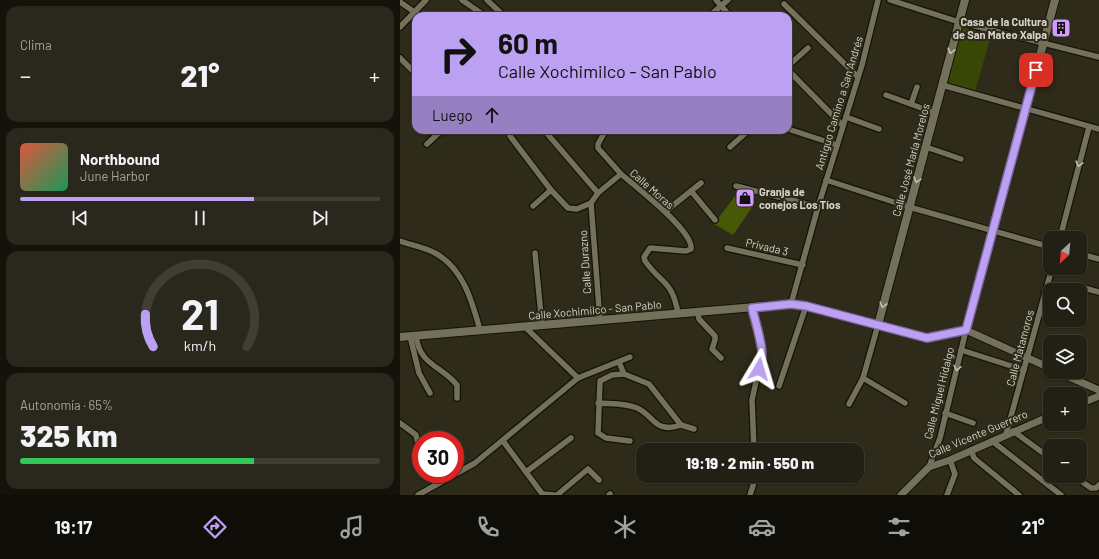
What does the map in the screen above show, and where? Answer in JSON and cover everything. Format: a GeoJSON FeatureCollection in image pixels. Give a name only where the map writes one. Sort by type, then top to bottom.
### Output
{"type":"FeatureCollection","features":[{"type":"Feature","properties":{"kind":"main road","name":"Calle José María Morelos"},"geometry":{"type":"LineString","coordinates":[[878,325],[965,0]]}},
{"type":"Feature","properties":{"kind":"main road","name":"Calle Miguel Hidalgo"},"geometry":{"type":"LineString","coordinates":[[966,330],[1055,0]]}},
{"type":"Feature","properties":{"kind":"main road","name":"Calle Xochimilco - San Pablo"},"geometry":{"type":"LineString","coordinates":[[400,337],[600,321],[678,313],[698,314],[791,304],[806,306],[927,338],[966,330]]}},
{"type":"Feature","properties":{"kind":"street"},"geometry":{"type":"LineString","coordinates":[[400,2],[414,11],[426,0]]}},
{"type":"Feature","properties":{"kind":"street"},"geometry":{"type":"LineString","coordinates":[[462,0],[479,12]]}},
{"type":"Feature","properties":{"kind":"street"},"geometry":{"type":"LineString","coordinates":[[487,0],[500,12]]}},
{"type":"Feature","properties":{"kind":"street"},"geometry":{"type":"LineString","coordinates":[[716,0],[726,12]]}},
{"type":"Feature","properties":{"kind":"street"},"geometry":{"type":"LineString","coordinates":[[714,12],[728,0]]}},
{"type":"Feature","properties":{"kind":"street","name":"Antiguo Camino a San Andrés"},"geometry":{"type":"LineString","coordinates":[[791,304],[818,207],[858,77],[878,0]]}},
{"type":"Feature","properties":{"kind":"street"},"geometry":{"type":"LineString","coordinates":[[890,0],[959,22],[1099,57]]}},
{"type":"Feature","properties":{"kind":"street"},"geometry":{"type":"LineString","coordinates":[[784,4],[858,77]]}},
{"type":"Feature","properties":{"kind":"street"},"geometry":{"type":"LineString","coordinates":[[400,27],[412,13]]}},
{"type":"Feature","properties":{"kind":"street"},"geometry":{"type":"LineString","coordinates":[[792,62],[808,48]]}},
{"type":"Feature","properties":{"kind":"street"},"geometry":{"type":"LineString","coordinates":[[400,58],[412,70]]}},
{"type":"Feature","properties":{"kind":"street"},"geometry":{"type":"LineString","coordinates":[[792,74],[843,126]]}},
{"type":"Feature","properties":{"kind":"street"},"geometry":{"type":"LineString","coordinates":[[942,85],[1089,127],[1099,128]]}},
{"type":"Feature","properties":{"kind":"street"},"geometry":{"type":"LineString","coordinates":[[911,104],[916,87]]}},
{"type":"Feature","properties":{"kind":"street"},"geometry":{"type":"LineString","coordinates":[[886,95],[935,113]]}},
{"type":"Feature","properties":{"kind":"street"},"geometry":{"type":"LineString","coordinates":[[846,117],[879,129]]}},
{"type":"Feature","properties":{"kind":"street"},"geometry":{"type":"LineString","coordinates":[[1062,231],[1089,127]]}},
{"type":"Feature","properties":{"kind":"street"},"geometry":{"type":"LineString","coordinates":[[792,130],[837,145]]}},
{"type":"Feature","properties":{"kind":"street"},"geometry":{"type":"LineString","coordinates":[[427,144],[438,134]]}},
{"type":"Feature","properties":{"kind":"street"},"geometry":{"type":"LineString","coordinates":[[547,134],[598,193]]}},
{"type":"Feature","properties":{"kind":"street"},"geometry":{"type":"LineString","coordinates":[[604,134],[598,144],[598,148],[621,174]]}},
{"type":"Feature","properties":{"kind":"street"},"geometry":{"type":"LineString","coordinates":[[730,147],[745,134]]}},
{"type":"Feature","properties":{"kind":"street"},"geometry":{"type":"LineString","coordinates":[[510,136],[551,190],[568,208],[577,209],[591,203]]}},
{"type":"Feature","properties":{"kind":"street"},"geometry":{"type":"LineString","coordinates":[[926,147],[961,160]]}},
{"type":"Feature","properties":{"kind":"street","name":"Calle Moras"},"geometry":{"type":"LineString","coordinates":[[591,203],[598,193],[621,174],[666,211],[689,242],[691,249],[686,252],[650,248],[644,257],[645,261],[668,284],[673,292],[678,313]]}},
{"type":"Feature","properties":{"kind":"street"},"geometry":{"type":"LineString","coordinates":[[826,180],[909,207],[1043,244]]}},
{"type":"Feature","properties":{"kind":"street"},"geometry":{"type":"LineString","coordinates":[[666,211],[701,183]]}},
{"type":"Feature","properties":{"kind":"street"},"geometry":{"type":"LineString","coordinates":[[736,186],[818,207]]}},
{"type":"Feature","properties":{"kind":"street"},"geometry":{"type":"LineString","coordinates":[[533,206],[551,190]]}},
{"type":"Feature","properties":{"kind":"street"},"geometry":{"type":"LineString","coordinates":[[691,191],[715,220]]}},
{"type":"Feature","properties":{"kind":"street","name":"Calle Durazno"},"geometry":{"type":"LineString","coordinates":[[591,203],[600,321]]}},
{"type":"Feature","properties":{"kind":"street"},"geometry":{"type":"LineString","coordinates":[[400,240],[434,252],[452,265],[466,289],[480,330]]}},
{"type":"Feature","properties":{"kind":"street","name":"Privada 3"},"geometry":{"type":"LineString","coordinates":[[727,248],[803,265]]}},
{"type":"Feature","properties":{"kind":"street"},"geometry":{"type":"LineString","coordinates":[[535,253],[542,325]]}},
{"type":"Feature","properties":{"kind":"street"},"geometry":{"type":"LineString","coordinates":[[1087,256],[1099,259]]}},
{"type":"Feature","properties":{"kind":"street","name":"Calle Matamoros"},"geometry":{"type":"LineString","coordinates":[[1010,433],[1024,370],[1050,275]]}},
{"type":"Feature","properties":{"kind":"street"},"geometry":{"type":"LineString","coordinates":[[1087,289],[1099,292]]}},
{"type":"Feature","properties":{"kind":"street"},"geometry":{"type":"LineString","coordinates":[[779,386],[806,306]]}},
{"type":"Feature","properties":{"kind":"street"},"geometry":{"type":"LineString","coordinates":[[752,308],[762,354],[752,400],[754,443]]}},
{"type":"Feature","properties":{"kind":"street"},"geometry":{"type":"LineString","coordinates":[[698,314],[699,319],[715,336],[712,349],[721,358]]}},
{"type":"Feature","properties":{"kind":"street"},"geometry":{"type":"LineString","coordinates":[[849,404],[863,378],[878,325]]}},
{"type":"Feature","properties":{"kind":"street"},"geometry":{"type":"LineString","coordinates":[[525,327],[578,378]]}},
{"type":"Feature","properties":{"kind":"street"},"geometry":{"type":"LineString","coordinates":[[966,330],[1043,365]]}},
{"type":"Feature","properties":{"kind":"street","name":"Calle Miguel Hidalgo"},"geometry":{"type":"LineString","coordinates":[[928,467],[940,438],[966,330]]}},
{"type":"Feature","properties":{"kind":"street"},"geometry":{"type":"LineString","coordinates":[[413,336],[419,373],[430,393]]}},
{"type":"Feature","properties":{"kind":"street"},"geometry":{"type":"LineString","coordinates":[[413,336],[423,357],[457,384],[457,398]]}},
{"type":"Feature","properties":{"kind":"street"},"geometry":{"type":"LineString","coordinates":[[961,350],[1024,370]]}},
{"type":"Feature","properties":{"kind":"street"},"geometry":{"type":"LineString","coordinates":[[418,495],[475,463],[578,378],[630,357]]}},
{"type":"Feature","properties":{"kind":"street"},"geometry":{"type":"LineString","coordinates":[[619,362],[624,374]]}},
{"type":"Feature","properties":{"kind":"street"},"geometry":{"type":"LineString","coordinates":[[630,441],[606,438],[601,436],[598,432],[597,421],[600,381],[612,375],[624,374],[649,384],[681,425],[694,429]]}},
{"type":"Feature","properties":{"kind":"street"},"geometry":{"type":"LineString","coordinates":[[863,378],[905,403]]}},
{"type":"Feature","properties":{"kind":"street"},"geometry":{"type":"LineString","coordinates":[[1074,379],[1099,390]]}},
{"type":"Feature","properties":{"kind":"street"},"geometry":{"type":"LineString","coordinates":[[1087,401],[1099,396]]}},
{"type":"Feature","properties":{"kind":"street"},"geometry":{"type":"LineString","coordinates":[[598,403],[635,407],[659,426],[675,427],[681,425]]}},
{"type":"Feature","properties":{"kind":"street"},"geometry":{"type":"LineString","coordinates":[[945,413],[973,423]]}},
{"type":"Feature","properties":{"kind":"street","name":"Calle Vicente Guerrero"},"geometry":{"type":"LineString","coordinates":[[901,495],[928,467],[950,460],[1043,419]]}},
{"type":"Feature","properties":{"kind":"street"},"geometry":{"type":"LineString","coordinates":[[400,423],[412,432]]}},
{"type":"Feature","properties":{"kind":"street"},"geometry":{"type":"LineString","coordinates":[[1010,433],[1043,454]]}},
{"type":"Feature","properties":{"kind":"street"},"geometry":{"type":"LineString","coordinates":[[526,472],[571,438]]}},
{"type":"Feature","properties":{"kind":"street"},"geometry":{"type":"LineString","coordinates":[[503,441],[543,494],[554,495]]}},
{"type":"Feature","properties":{"kind":"street"},"geometry":{"type":"LineString","coordinates":[[992,441],[1061,495]]}},
{"type":"Feature","properties":{"kind":"street"},"geometry":{"type":"LineString","coordinates":[[971,450],[974,458],[1019,495]]}},
{"type":"Feature","properties":{"kind":"street"},"geometry":{"type":"LineString","coordinates":[[947,495],[955,474],[950,460]]}},
{"type":"Feature","properties":{"kind":"street"},"geometry":{"type":"LineString","coordinates":[[557,495],[588,469],[599,480]]}},
{"type":"Feature","properties":{"kind":"street"},"geometry":{"type":"LineString","coordinates":[[750,495],[754,483]]}},
{"type":"Feature","properties":{"kind":"street"},"geometry":{"type":"LineString","coordinates":[[1084,483],[1091,488],[1096,488],[1099,485]]}},
{"type":"Feature","properties":{"kind":"green space"},"geometry":{"type":"Polygon","coordinates":[[[963,23],[992,32],[975,92],[945,85],[963,23]]]}},
{"type":"Feature","properties":{"kind":"green space"},"geometry":{"type":"Polygon","coordinates":[[[735,196],[753,206],[733,235],[714,224],[735,196]]]}},
{"type":"Feature","properties":{"kind":"place","name":"Casa de la Cultura de San Mateo Xalpa"},"geometry":{"type":"Point","coordinates":[1061,28]}},
{"type":"Feature","properties":{"kind":"place","name":"Granja de conejos Los Tíos"},"geometry":{"type":"Point","coordinates":[745,198]}},
{"type":"Feature","properties":{"kind":"route"},"geometry":{"type":"LineString","coordinates":[[759,369],[762,354],[761,342],[752,308],[791,304],[806,306],[927,338],[966,330],[1036,70]]}}]}
